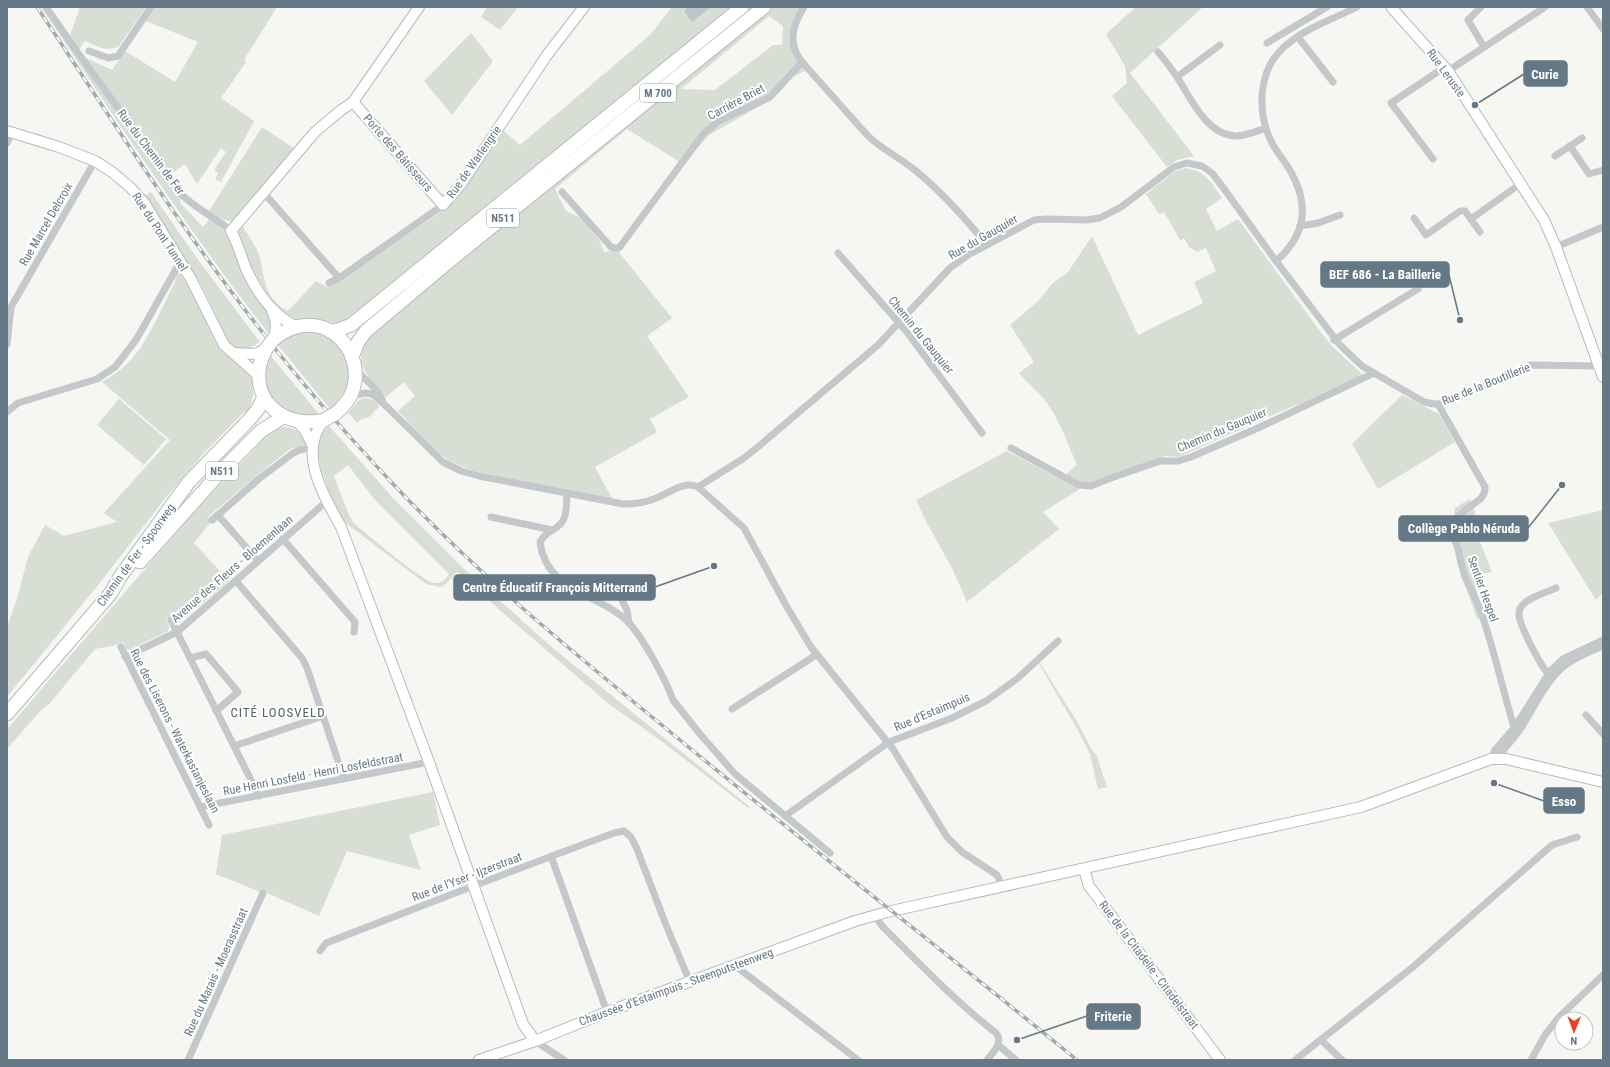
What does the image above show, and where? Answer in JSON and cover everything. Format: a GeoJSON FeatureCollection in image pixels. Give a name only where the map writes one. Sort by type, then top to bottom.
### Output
{"type":"FeatureCollection","features":[{"type":"Feature","properties":{"kind":"highway","name":"M 700"},"geometry":{"type":"LineString","coordinates":[[548,173],[742,7]]}},
{"type":"Feature","properties":{"kind":"highway","name":"M 700"},"geometry":{"type":"LineString","coordinates":[[548,173],[764,7]]}},
{"type":"Feature","properties":{"kind":"highway","name":"N511"},"geometry":{"type":"LineString","coordinates":[[330,332],[351,325],[548,173]]}},
{"type":"Feature","properties":{"kind":"highway","name":"N511"},"geometry":{"type":"LineString","coordinates":[[354,363],[358,342],[366,331],[548,173]]}},
{"type":"Feature","properties":{"kind":"highway"},"geometry":{"type":"LineString","coordinates":[[297,327],[319,327],[330,332],[344,342],[354,363],[355,383],[350,396],[344,406],[329,417],[309,423],[297,422],[284,417],[272,408],[264,397],[258,376],[260,363],[269,345],[286,331],[297,327]]}},
{"type":"Feature","properties":{"kind":"highway","name":"Chemin de Fer - Spoorweg"},"geometry":{"type":"LineString","coordinates":[[112,593],[120,577],[188,483],[249,420],[258,409],[264,397]]}},
{"type":"Feature","properties":{"kind":"highway","name":"Chemin de Fer - Spoorweg"},"geometry":{"type":"LineString","coordinates":[[7,714],[167,531],[261,430],[284,417]]}},
{"type":"Feature","properties":{"kind":"main road"},"geometry":{"type":"LineString","coordinates":[[231,231],[315,132],[353,102],[419,7]]}},
{"type":"Feature","properties":{"kind":"main road","name":"Rue de Warlengrie"},"geometry":{"type":"LineString","coordinates":[[443,205],[461,184],[535,72],[584,7]]}},
{"type":"Feature","properties":{"kind":"main road","name":"Rue Leruste"},"geometry":{"type":"LineString","coordinates":[[1391,7],[1446,69],[1544,220],[1556,247],[1598,366]]}},
{"type":"Feature","properties":{"kind":"main road","name":"Porte des Bâtisseurs"},"geometry":{"type":"LineString","coordinates":[[353,102],[443,205]]}},
{"type":"Feature","properties":{"kind":"main road","name":"Rue du Pont Tunnel"},"geometry":{"type":"LineString","coordinates":[[10,131],[59,147],[95,162],[112,172],[131,188],[140,199],[180,262],[208,310],[224,345],[258,376]]}},
{"type":"Feature","properties":{"kind":"main road","name":"Rue du Chemin de Fer"},"geometry":{"type":"LineString","coordinates":[[231,231],[249,275],[257,290],[272,309],[289,323],[297,327]]}},
{"type":"Feature","properties":{"kind":"main road","name":"Rue du Chemin de Fer"},"geometry":{"type":"LineString","coordinates":[[269,345],[277,328],[277,322],[272,309]]}},
{"type":"Feature","properties":{"kind":"main road"},"geometry":{"type":"LineString","coordinates":[[233,353],[255,354],[269,345]]}},
{"type":"Feature","properties":{"kind":"main road"},"geometry":{"type":"LineString","coordinates":[[1598,366],[1603,377]]}},
{"type":"Feature","properties":{"kind":"main road"},"geometry":{"type":"LineString","coordinates":[[312,446],[317,428],[329,417]]}},
{"type":"Feature","properties":{"kind":"main road"},"geometry":{"type":"LineString","coordinates":[[297,422],[304,429],[312,446],[316,476],[343,534],[430,762],[523,1024],[535,1040]]}},
{"type":"Feature","properties":{"kind":"main road"},"geometry":{"type":"LineString","coordinates":[[1494,759],[1506,759],[1603,782]]}},
{"type":"Feature","properties":{"kind":"main road","name":"Chaussée d'Estaimpuis - Steenputsteenweg"},"geometry":{"type":"LineString","coordinates":[[479,1060],[855,920],[1361,807],[1494,759]]}},
{"type":"Feature","properties":{"kind":"main road","name":"Rue de la Citadelle - Citadelstraat"},"geometry":{"type":"LineString","coordinates":[[1084,868],[1089,886],[1220,1060]]}},
{"type":"Feature","properties":{"kind":"street","name":"Rue du Chemin de Fer"},"geometry":{"type":"LineString","coordinates":[[46,7],[181,194],[192,204],[218,220],[231,231]]}},
{"type":"Feature","properties":{"kind":"street"},"geometry":{"type":"LineString","coordinates":[[90,51],[108,58],[118,56],[151,7]]}},
{"type":"Feature","properties":{"kind":"street"},"geometry":{"type":"LineString","coordinates":[[804,7],[796,20],[792,36],[795,51],[802,62],[872,139],[925,179],[954,206],[987,245]]}},
{"type":"Feature","properties":{"kind":"street"},"geometry":{"type":"LineString","coordinates":[[1267,43],[1327,7]]}},
{"type":"Feature","properties":{"kind":"street"},"geometry":{"type":"LineString","coordinates":[[1276,262],[1293,244],[1298,235],[1301,205],[1297,186],[1290,170],[1271,142],[1266,128],[1262,101],[1265,78],[1269,67],[1285,46],[1318,25],[1357,7]]}},
{"type":"Feature","properties":{"kind":"street"},"geometry":{"type":"LineString","coordinates":[[1481,7],[1468,20],[1484,47]]}},
{"type":"Feature","properties":{"kind":"street"},"geometry":{"type":"LineString","coordinates":[[1433,159],[1391,103],[1484,47],[1545,7]]}},
{"type":"Feature","properties":{"kind":"street"},"geometry":{"type":"LineString","coordinates":[[1587,7],[1603,29]]}},
{"type":"Feature","properties":{"kind":"street"},"geometry":{"type":"LineString","coordinates":[[1298,37],[1333,82]]}},
{"type":"Feature","properties":{"kind":"street"},"geometry":{"type":"LineString","coordinates":[[1177,77],[1220,45]]}},
{"type":"Feature","properties":{"kind":"street"},"geometry":{"type":"LineString","coordinates":[[1158,52],[1177,77],[1184,91],[1202,115],[1218,130],[1229,135],[1238,136],[1266,128]]}},
{"type":"Feature","properties":{"kind":"street","name":"Carrière Briet"},"geometry":{"type":"LineString","coordinates":[[562,192],[611,247],[619,248],[704,133],[719,121],[770,97],[802,62]]}},
{"type":"Feature","properties":{"kind":"street"},"geometry":{"type":"LineString","coordinates":[[7,143],[10,131]]}},
{"type":"Feature","properties":{"kind":"street"},"geometry":{"type":"LineString","coordinates":[[1555,156],[1582,138]]}},
{"type":"Feature","properties":{"kind":"street"},"geometry":{"type":"LineString","coordinates":[[1570,146],[1589,174],[1603,170]]}},
{"type":"Feature","properties":{"kind":"street","name":"Rue Marcel Delcroix"},"geometry":{"type":"LineString","coordinates":[[7,344],[11,307],[95,162]]}},
{"type":"Feature","properties":{"kind":"street","name":"Rue du Gauquier"},"geometry":{"type":"LineString","coordinates":[[698,487],[744,458],[878,345],[950,268],[970,254],[1038,219],[1086,220],[1105,216],[1121,207],[1174,167],[1187,163],[1198,164]]}},
{"type":"Feature","properties":{"kind":"street","name":"Rue de la Boutillerie"},"geometry":{"type":"LineString","coordinates":[[1198,164],[1208,170],[1216,178],[1334,340],[1354,359],[1374,373],[1424,402],[1438,404],[1446,402],[1531,365],[1598,366]]}},
{"type":"Feature","properties":{"kind":"street"},"geometry":{"type":"LineString","coordinates":[[1471,219],[1520,184]]}},
{"type":"Feature","properties":{"kind":"street"},"geometry":{"type":"LineString","coordinates":[[264,193],[339,278]]}},
{"type":"Feature","properties":{"kind":"street","name":"Rue de Warlengrie"},"geometry":{"type":"LineString","coordinates":[[329,283],[339,278],[443,205]]}},
{"type":"Feature","properties":{"kind":"street"},"geometry":{"type":"LineString","coordinates":[[1414,218],[1426,235],[1460,211],[1467,212],[1480,232]]}},
{"type":"Feature","properties":{"kind":"street"},"geometry":{"type":"LineString","coordinates":[[1300,226],[1318,223],[1340,215]]}},
{"type":"Feature","properties":{"kind":"street"},"geometry":{"type":"LineString","coordinates":[[1556,247],[1603,227]]}},
{"type":"Feature","properties":{"kind":"street","name":"Chemin du Gauquier"},"geometry":{"type":"LineString","coordinates":[[838,253],[899,323],[982,433]]}},
{"type":"Feature","properties":{"kind":"street"},"geometry":{"type":"LineString","coordinates":[[7,412],[18,403],[97,379],[115,367],[136,340],[169,279],[180,262]]}},
{"type":"Feature","properties":{"kind":"street"},"geometry":{"type":"LineString","coordinates":[[1334,340],[1418,289]]}},
{"type":"Feature","properties":{"kind":"street"},"geometry":{"type":"LineString","coordinates":[[354,363],[361,377],[380,395],[383,403]]}},
{"type":"Feature","properties":{"kind":"street","name":"Chemin du Gauquier"},"geometry":{"type":"LineString","coordinates":[[1011,448],[1079,485],[1091,486],[1160,461],[1178,461],[1191,457],[1258,428],[1374,373]]}},
{"type":"Feature","properties":{"kind":"street"},"geometry":{"type":"LineString","coordinates":[[350,396],[365,393],[372,394],[443,462],[476,476],[614,503],[628,504],[654,499],[683,485],[690,484],[698,487],[744,528],[796,624],[816,655],[889,742],[947,837],[962,852],[997,875],[1003,887]]}},
{"type":"Feature","properties":{"kind":"street","name":"Sentier Hespel"},"geometry":{"type":"LineString","coordinates":[[1438,404],[1485,487],[1485,494],[1482,498],[1458,516],[1454,534],[1463,570],[1483,618],[1517,729]]}},
{"type":"Feature","properties":{"kind":"street"},"geometry":{"type":"LineString","coordinates":[[258,561],[215,517],[260,478],[292,454],[312,446]]}},
{"type":"Feature","properties":{"kind":"street"},"geometry":{"type":"LineString","coordinates":[[567,494],[565,516],[562,523],[545,534],[540,542],[547,565],[552,572],[574,589],[616,613],[629,623],[641,638],[669,689],[673,700],[683,714],[735,774],[830,853]]}},
{"type":"Feature","properties":{"kind":"street","name":"Avenue des Fleurs - Bloemenlaan"},"geometry":{"type":"LineString","coordinates":[[125,657],[177,632],[327,501]]}},
{"type":"Feature","properties":{"kind":"street"},"geometry":{"type":"LineString","coordinates":[[490,517],[552,530]]}},
{"type":"Feature","properties":{"kind":"street"},"geometry":{"type":"LineString","coordinates":[[283,539],[355,622],[354,632]]}},
{"type":"Feature","properties":{"kind":"street"},"geometry":{"type":"LineString","coordinates":[[236,581],[302,658],[307,668],[344,779]]}},
{"type":"Feature","properties":{"kind":"street"},"geometry":{"type":"LineString","coordinates":[[615,587],[627,610],[629,623]]}},
{"type":"Feature","properties":{"kind":"street"},"geometry":{"type":"LineString","coordinates":[[1553,679],[1540,663],[1519,612],[1522,605],[1526,602],[1556,588]]}},
{"type":"Feature","properties":{"kind":"street"},"geometry":{"type":"LineString","coordinates":[[171,620],[259,796]]}},
{"type":"Feature","properties":{"kind":"street"},"geometry":{"type":"LineString","coordinates":[[1517,729],[1547,673],[1564,659],[1603,640]]}},
{"type":"Feature","properties":{"kind":"street","name":"Rue d'Estaimpuis"},"geometry":{"type":"LineString","coordinates":[[785,816],[889,742],[944,722],[975,708],[1018,678],[1058,641]]}},
{"type":"Feature","properties":{"kind":"street"},"geometry":{"type":"LineString","coordinates":[[1494,759],[1504,748],[1553,679],[1567,664],[1603,646]]}},
{"type":"Feature","properties":{"kind":"street","name":"Rue des Liserons - Waterkastanjeslaan"},"geometry":{"type":"LineString","coordinates":[[120,647],[209,825]]}},
{"type":"Feature","properties":{"kind":"street"},"geometry":{"type":"LineString","coordinates":[[190,658],[206,654],[238,692],[216,711]]}},
{"type":"Feature","properties":{"kind":"street"},"geometry":{"type":"LineString","coordinates":[[732,709],[816,655]]}},
{"type":"Feature","properties":{"kind":"street"},"geometry":{"type":"LineString","coordinates":[[234,746],[323,716]]}},
{"type":"Feature","properties":{"kind":"street"},"geometry":{"type":"LineString","coordinates":[[1586,716],[1603,734]]}},
{"type":"Feature","properties":{"kind":"street","name":"Rue Henri Losfeld - Henri Losfeldstraat"},"geometry":{"type":"LineString","coordinates":[[200,807],[430,762]]}},
{"type":"Feature","properties":{"kind":"street","name":"Rue de l'Yser - Ijzerstraat"},"geometry":{"type":"LineString","coordinates":[[320,951],[326,943],[551,856],[614,833],[624,831],[631,836],[637,849],[690,982]]}},
{"type":"Feature","properties":{"kind":"street"},"geometry":{"type":"LineString","coordinates":[[1296,1060],[1413,967],[1552,845],[1577,837]]}},
{"type":"Feature","properties":{"kind":"street"},"geometry":{"type":"LineString","coordinates":[[551,856],[607,1012]]}},
{"type":"Feature","properties":{"kind":"street","name":"Rue du Marais - Moerasstraat"},"geometry":{"type":"LineString","coordinates":[[188,1060],[263,893]]}},
{"type":"Feature","properties":{"kind":"street"},"geometry":{"type":"LineString","coordinates":[[874,915],[882,926],[945,989],[970,1013],[996,1033],[1000,1040],[987,1060]]}},
{"type":"Feature","properties":{"kind":"street"},"geometry":{"type":"LineString","coordinates":[[734,965],[858,1060]]}},
{"type":"Feature","properties":{"kind":"street"},"geometry":{"type":"LineString","coordinates":[[1531,1060],[1554,1023],[1603,975]]}},
{"type":"Feature","properties":{"kind":"street"},"geometry":{"type":"LineString","coordinates":[[535,1040],[564,1060]]}},
{"type":"Feature","properties":{"kind":"street"},"geometry":{"type":"LineString","coordinates":[[1321,1040],[1342,1060]]}},
{"type":"Feature","properties":{"kind":"street"},"geometry":{"type":"LineString","coordinates":[[998,1045],[1016,1060]]}},
{"type":"Feature","properties":{"kind":"shaded area"},"geometry":{"type":"Polygon","coordinates":[[[41,7],[45,7],[166,178],[180,199],[181,204],[203,227],[210,218],[228,234],[269,312],[268,314],[272,329],[268,333],[180,213],[41,7]]]}},
{"type":"Feature","properties":{"kind":"shaded area"},"geometry":{"type":"Polygon","coordinates":[[[80,7],[146,7],[119,46],[106,49],[85,41],[79,49],[86,58],[112,70],[125,51],[175,82],[198,42],[146,21],[155,7],[277,7],[244,60],[246,62],[221,98],[254,121],[221,182],[215,179],[218,173],[214,170],[226,152],[221,148],[197,184],[185,164],[169,175],[69,38],[80,7]]]}},
{"type":"Feature","properties":{"kind":"shaded area"},"geometry":{"type":"Polygon","coordinates":[[[487,7],[518,7],[500,30],[481,17],[487,7]]]}},
{"type":"Feature","properties":{"kind":"shaded area"},"geometry":{"type":"Polygon","coordinates":[[[672,7],[687,7],[684,13],[692,21],[711,7],[733,7],[526,178],[522,177],[363,306],[363,309],[349,321],[336,323],[312,319],[296,319],[284,314],[266,296],[253,273],[239,235],[239,229],[242,225],[258,252],[269,293],[273,300],[288,311],[316,281],[327,287],[436,215],[449,204],[502,129],[520,145],[650,35],[672,7]]]}},
{"type":"Feature","properties":{"kind":"shaded area"},"geometry":{"type":"Polygon","coordinates":[[[687,7],[711,7],[692,22],[684,12],[687,7]]]}},
{"type":"Feature","properties":{"kind":"shaded area"},"geometry":{"type":"Polygon","coordinates":[[[770,7],[808,7],[799,23],[796,36],[799,49],[808,65],[804,71],[792,78],[774,98],[709,135],[683,164],[627,129],[555,189],[566,211],[583,219],[600,241],[604,252],[617,250],[672,318],[647,336],[689,397],[650,419],[657,432],[595,467],[613,500],[473,471],[450,461],[436,451],[398,411],[415,396],[404,382],[386,397],[370,379],[363,367],[361,360],[365,344],[363,343],[380,327],[770,7]],[[769,16],[681,89],[715,90],[773,45],[782,45],[783,26],[769,16]]]}},
{"type":"Feature","properties":{"kind":"shaded area"},"geometry":{"type":"Polygon","coordinates":[[[1136,7],[1203,7],[1130,73],[1194,156],[1177,160],[1167,167],[1112,96],[1127,83],[1125,66],[1106,34],[1136,7]]]}},
{"type":"Feature","properties":{"kind":"shaded area"},"geometry":{"type":"Polygon","coordinates":[[[471,33],[493,61],[452,115],[424,81],[471,33]]]}},
{"type":"Feature","properties":{"kind":"shaded area"},"geometry":{"type":"Polygon","coordinates":[[[262,127],[295,149],[236,220],[228,221],[222,219],[209,211],[262,127]]]}},
{"type":"Feature","properties":{"kind":"shaded area"},"geometry":{"type":"Polygon","coordinates":[[[1185,168],[1192,169],[1207,178],[1222,198],[1206,209],[1217,231],[1238,219],[1319,330],[1332,346],[1362,374],[1358,380],[1277,413],[1179,457],[1165,456],[1088,485],[1064,476],[1077,465],[1062,430],[1049,405],[1019,373],[1034,362],[1010,325],[1037,302],[1053,283],[1068,272],[1092,236],[1138,335],[1203,303],[1194,282],[1216,271],[1206,248],[1197,252],[1189,247],[1184,238],[1180,240],[1164,212],[1159,214],[1146,194],[1174,172],[1185,168]]]}},
{"type":"Feature","properties":{"kind":"shaded area"},"geometry":{"type":"Polygon","coordinates":[[[151,192],[199,261],[260,342],[252,347],[241,349],[229,342],[201,284],[145,196],[151,192]]]}},
{"type":"Feature","properties":{"kind":"shaded area"},"geometry":{"type":"Polygon","coordinates":[[[180,273],[199,305],[218,346],[221,350],[244,367],[250,374],[253,383],[253,392],[249,410],[243,413],[205,452],[167,496],[99,584],[7,697],[7,627],[17,599],[28,557],[45,525],[64,536],[117,522],[104,513],[170,440],[102,382],[123,368],[136,354],[160,313],[175,282],[176,274],[180,273]]]}},
{"type":"Feature","properties":{"kind":"shaded area"},"geometry":{"type":"Polygon","coordinates":[[[305,332],[320,334],[332,341],[341,350],[347,361],[349,373],[347,386],[341,398],[330,409],[278,345],[289,336],[305,332]]]}},
{"type":"Feature","properties":{"kind":"shaded area"},"geometry":{"type":"Polygon","coordinates":[[[270,355],[319,414],[305,416],[293,414],[283,409],[275,401],[269,392],[266,381],[266,368],[270,355]]]}},
{"type":"Feature","properties":{"kind":"shaded area"},"geometry":{"type":"Polygon","coordinates":[[[1402,395],[1439,414],[1455,442],[1378,489],[1352,444],[1402,395]]]}},
{"type":"Feature","properties":{"kind":"shaded area"},"geometry":{"type":"Polygon","coordinates":[[[363,398],[372,400],[379,407],[369,417],[360,420],[357,423],[348,413],[358,401],[363,398]]]}},
{"type":"Feature","properties":{"kind":"shaded area"},"geometry":{"type":"Polygon","coordinates":[[[119,399],[166,439],[144,465],[97,425],[119,399]]]}},
{"type":"Feature","properties":{"kind":"shaded area"},"geometry":{"type":"Polygon","coordinates":[[[329,426],[392,497],[464,569],[554,649],[750,807],[748,808],[661,741],[609,704],[457,572],[441,587],[426,584],[343,521],[331,501],[333,500],[325,482],[319,461],[319,441],[322,432],[329,426]],[[348,465],[334,476],[349,515],[354,523],[394,556],[428,581],[436,583],[444,580],[449,574],[375,500],[348,465]]]}},
{"type":"Feature","properties":{"kind":"shaded area"},"geometry":{"type":"Polygon","coordinates":[[[286,427],[294,429],[299,433],[306,445],[290,449],[208,517],[211,522],[194,543],[229,581],[180,622],[177,622],[174,615],[166,619],[169,626],[168,631],[129,650],[126,649],[123,642],[116,645],[95,649],[50,703],[42,709],[7,749],[7,729],[194,512],[274,428],[286,427]]]}},
{"type":"Feature","properties":{"kind":"shaded area"},"geometry":{"type":"Polygon","coordinates":[[[1007,451],[1080,489],[1043,512],[1059,529],[967,602],[952,568],[916,500],[1007,451]]]}},
{"type":"Feature","properties":{"kind":"shaded area"},"geometry":{"type":"Polygon","coordinates":[[[1470,499],[1475,511],[1477,534],[1492,572],[1475,575],[1480,616],[1477,619],[1457,561],[1452,530],[1455,508],[1470,499]]]}},
{"type":"Feature","properties":{"kind":"shaded area"},"geometry":{"type":"Polygon","coordinates":[[[1603,510],[1603,592],[1596,600],[1548,523],[1603,510]]]}},
{"type":"Feature","properties":{"kind":"shaded area"},"geometry":{"type":"Polygon","coordinates":[[[1040,663],[1078,723],[1093,752],[1096,754],[1107,787],[1098,789],[1090,754],[1075,725],[1039,664],[1040,663]]]}},
{"type":"Feature","properties":{"kind":"shaded area"},"geometry":{"type":"Polygon","coordinates":[[[433,792],[440,825],[409,835],[421,870],[347,851],[319,916],[267,893],[260,892],[216,874],[222,835],[433,792]]]}},
{"type":"Feature","properties":{"kind":"railway"},"geometry":{"type":"LineString","coordinates":[[37,7],[203,254],[294,373],[395,486],[492,581],[594,669],[714,768],[1077,1060]]}},
{"type":"Feature","properties":{"kind":"place","name":"Curie"},"geometry":{"type":"Point","coordinates":[1475,105]}},
{"type":"Feature","properties":{"kind":"place","name":"BEF 686 - La Baillerie"},"geometry":{"type":"Point","coordinates":[1460,320]}},
{"type":"Feature","properties":{"kind":"place","name":"Collège Pablo Néruda"},"geometry":{"type":"Point","coordinates":[1562,485]}},
{"type":"Feature","properties":{"kind":"place","name":"Centre Éducatif François Mitterrand"},"geometry":{"type":"Point","coordinates":[714,566]}},
{"type":"Feature","properties":{"kind":"place","name":"Esso"},"geometry":{"type":"Point","coordinates":[1494,783]}},
{"type":"Feature","properties":{"kind":"place","name":"Friterie"},"geometry":{"type":"Point","coordinates":[1017,1040]}},
{"type":"Feature","properties":{"kind":"district","name":"CITÉ LOOSVELD"},"geometry":{"type":"Point","coordinates":[278,712]}}]}
